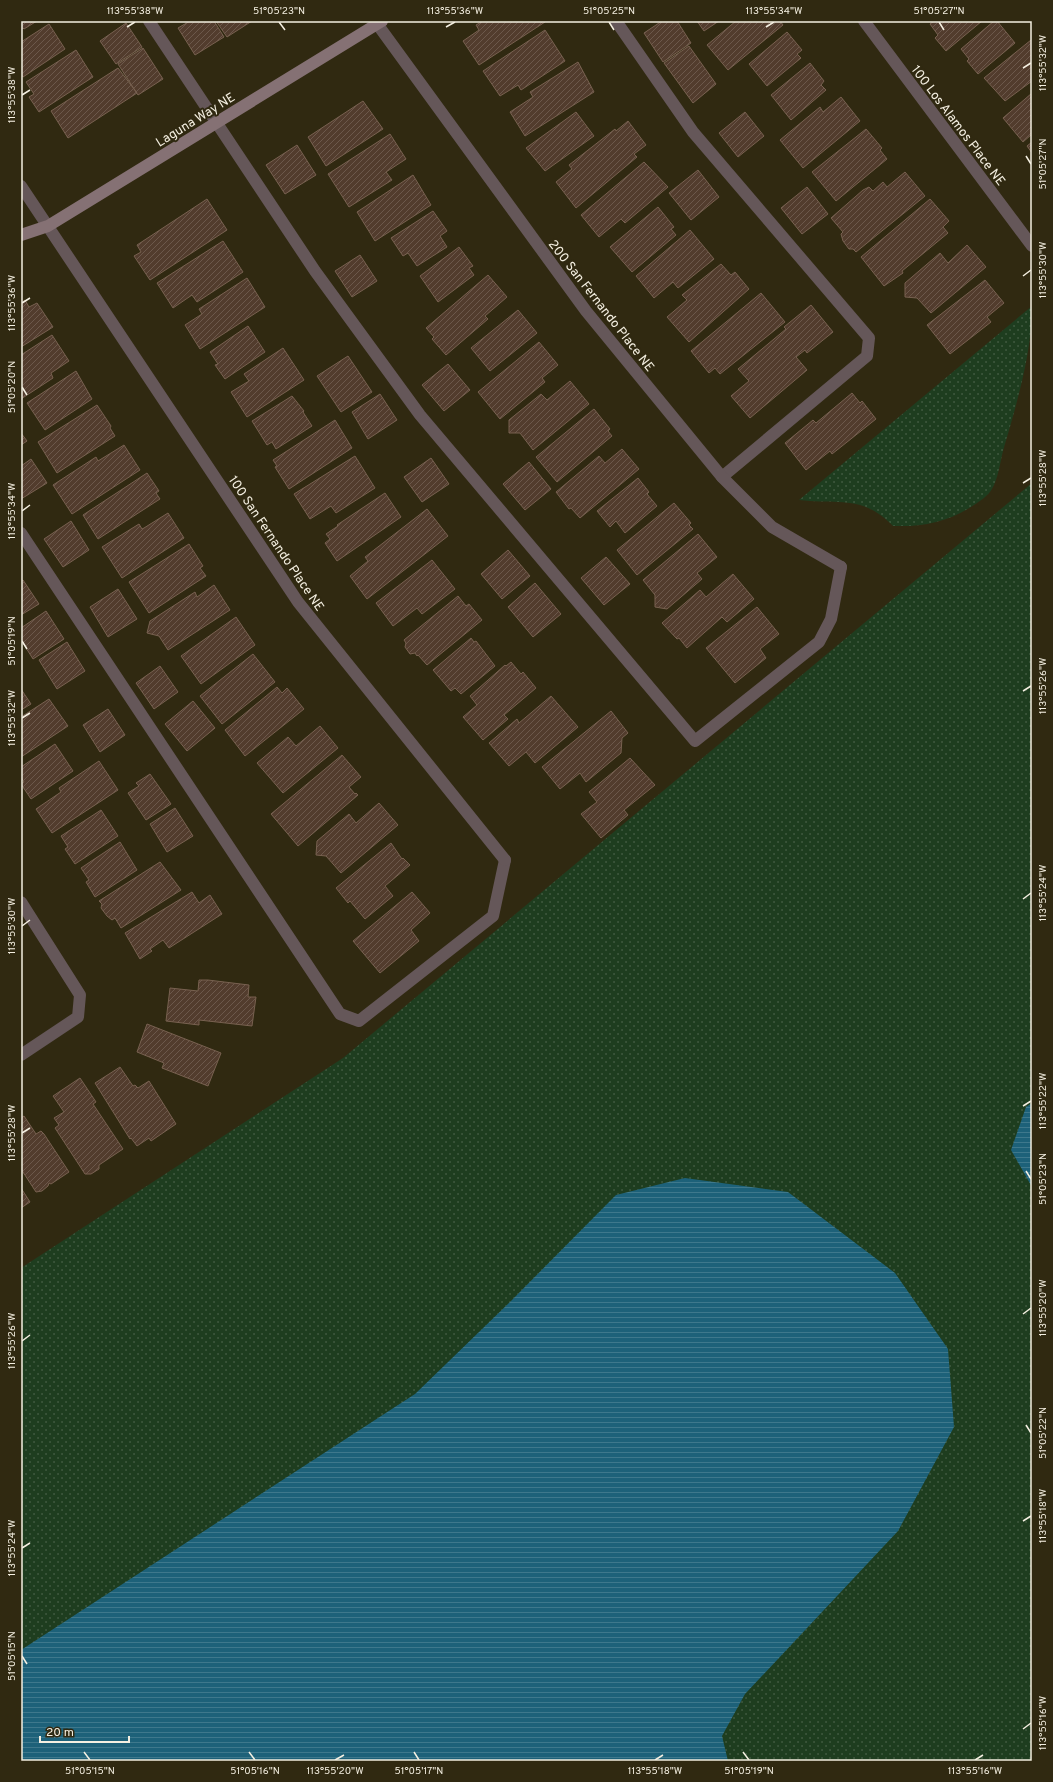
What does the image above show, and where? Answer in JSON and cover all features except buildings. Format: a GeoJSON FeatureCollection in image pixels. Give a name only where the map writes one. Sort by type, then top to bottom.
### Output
{"type":"FeatureCollection","features":[{"type":"Feature","properties":{"kind":"street"},"geometry":{"type":"LineString","coordinates":[[149,21],[215,123]]}},
{"type":"Feature","properties":{"kind":"street"},"geometry":{"type":"LineString","coordinates":[[616,21],[693,132],[869,338],[867,356],[722,477]]}},
{"type":"Feature","properties":{"kind":"street","name":"100 Los Alamos Place NE"},"geometry":{"type":"LineString","coordinates":[[864,21],[1032,246]]}},
{"type":"Feature","properties":{"kind":"street","name":"Laguna Way NE"},"geometry":{"type":"LineString","coordinates":[[21,235],[48,226],[378,22]]}},
{"type":"Feature","properties":{"kind":"street","name":"200 San Fernando Place NE"},"geometry":{"type":"LineString","coordinates":[[215,123],[315,271],[420,415],[695,740],[818,642],[831,618],[840,568],[772,527],[722,477],[586,311],[378,22]]}},
{"type":"Feature","properties":{"kind":"street","name":"100 San Fernando Place NE"},"geometry":{"type":"LineString","coordinates":[[21,186],[298,602],[505,860],[493,916],[358,1021],[340,1014],[21,533]]}},
{"type":"Feature","properties":{"kind":"street"},"geometry":{"type":"LineString","coordinates":[[21,902],[80,995],[78,1017],[21,1055]]}},
{"type":"Feature","properties":{"kind":"green space"},"geometry":{"type":"Polygon","coordinates":[[[1032,306],[1029,343],[1018,398],[996,481],[990,492],[984,498],[955,516],[915,526],[893,526],[871,509],[860,505],[799,500],[1032,306]]]}},
{"type":"Feature","properties":{"kind":"green space"},"geometry":{"type":"Polygon","coordinates":[[[1032,483],[1032,1761],[21,1761],[21,1268],[343,1058],[1032,483]]]}},
{"type":"Feature","properties":{"kind":"water"},"geometry":{"type":"Polygon","coordinates":[[[1032,1103],[1032,1187],[1011,1150],[1026,1107],[1032,1103]]]}},
{"type":"Feature","properties":{"kind":"water"},"geometry":{"type":"Polygon","coordinates":[[[685,1178],[788,1192],[895,1273],[948,1349],[954,1427],[898,1531],[745,1694],[722,1736],[728,1761],[21,1761],[21,1650],[415,1394],[512,1300],[616,1195],[685,1178]]]}}]}
